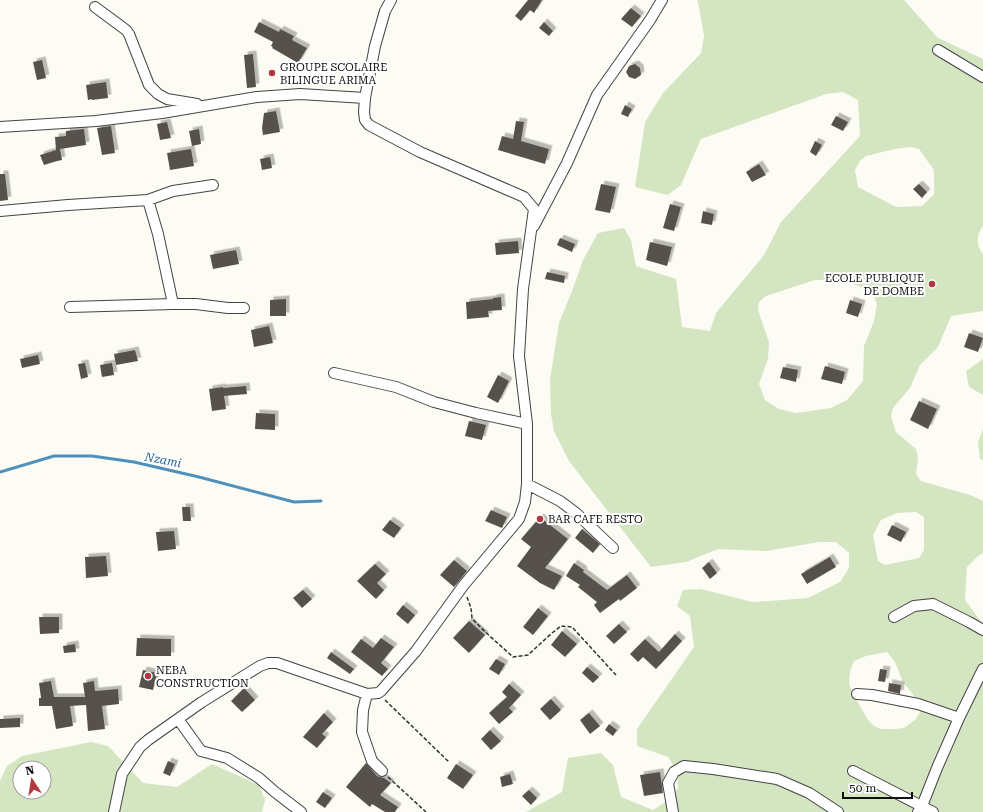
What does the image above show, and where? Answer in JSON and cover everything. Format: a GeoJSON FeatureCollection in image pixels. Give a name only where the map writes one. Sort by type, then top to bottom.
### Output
{"type":"FeatureCollection","features":[{"type":"Feature","properties":{"kind":"street"},"geometry":{"type":"LineString","coordinates":[[382,0],[385,11]]}},
{"type":"Feature","properties":{"kind":"street"},"geometry":{"type":"LineString","coordinates":[[114,812],[122,774],[140,747],[202,702],[260,666],[268,663],[277,663],[367,694],[378,693],[381,691],[416,651],[463,586],[519,519],[525,502],[527,484],[527,424],[520,356],[523,289],[534,209],[524,197],[420,152],[369,125],[365,120],[365,98],[375,46],[385,11],[391,0]]}},
{"type":"Feature","properties":{"kind":"street"},"geometry":{"type":"LineString","coordinates":[[531,232],[567,163],[597,95],[650,20],[662,0]]}},
{"type":"Feature","properties":{"kind":"street"},"geometry":{"type":"LineString","coordinates":[[95,7],[126,30],[129,34],[149,85],[158,94],[167,99],[207,105]]}},
{"type":"Feature","properties":{"kind":"street"},"geometry":{"type":"LineString","coordinates":[[938,50],[983,77]]}},
{"type":"Feature","properties":{"kind":"street"},"geometry":{"type":"LineString","coordinates":[[0,127],[96,121],[162,113],[257,97],[300,94],[365,98]]}},
{"type":"Feature","properties":{"kind":"street"},"geometry":{"type":"LineString","coordinates":[[0,211],[148,200],[173,191],[213,185]]}},
{"type":"Feature","properties":{"kind":"street"},"geometry":{"type":"LineString","coordinates":[[148,200],[158,234],[173,304]]}},
{"type":"Feature","properties":{"kind":"street"},"geometry":{"type":"LineString","coordinates":[[70,307],[196,304],[228,308],[244,308]]}},
{"type":"Feature","properties":{"kind":"street"},"geometry":{"type":"LineString","coordinates":[[334,373],[396,387],[434,402],[527,424]]}},
{"type":"Feature","properties":{"kind":"street"},"geometry":{"type":"LineString","coordinates":[[527,484],[560,501],[576,513],[613,548]]}},
{"type":"Feature","properties":{"kind":"street"},"geometry":{"type":"LineString","coordinates":[[894,617],[914,606],[933,604],[983,630]]}},
{"type":"Feature","properties":{"kind":"street"},"geometry":{"type":"LineString","coordinates":[[920,809],[959,718],[983,669]]}},
{"type":"Feature","properties":{"kind":"street"},"geometry":{"type":"LineString","coordinates":[[367,694],[363,710],[362,732],[372,761],[382,771]]}},
{"type":"Feature","properties":{"kind":"street"},"geometry":{"type":"LineString","coordinates":[[857,694],[872,695],[918,704],[959,718]]}},
{"type":"Feature","properties":{"kind":"street"},"geometry":{"type":"LineString","coordinates":[[178,719],[201,751],[227,758],[259,778],[301,812]]}},
{"type":"Feature","properties":{"kind":"street"},"geometry":{"type":"LineString","coordinates":[[673,812],[668,783],[674,772],[684,766],[777,779],[809,793],[838,812]]}},
{"type":"Feature","properties":{"kind":"street"},"geometry":{"type":"LineString","coordinates":[[853,771],[920,809],[933,812]]}},
{"type":"Feature","properties":{"kind":"path"},"geometry":{"type":"LineString","coordinates":[[463,586],[472,608],[472,618],[513,657],[528,655],[561,626],[572,627],[616,675]]}},
{"type":"Feature","properties":{"kind":"path"},"geometry":{"type":"LineString","coordinates":[[378,693],[449,762]]}},
{"type":"Feature","properties":{"kind":"path"},"geometry":{"type":"LineString","coordinates":[[382,771],[426,812]]}},
{"type":"Feature","properties":{"kind":"green space"},"geometry":{"type":"Polygon","coordinates":[[[697,0],[904,0],[938,38],[983,59],[983,226],[978,236],[978,244],[983,254],[983,311],[951,316],[938,347],[920,365],[910,388],[893,408],[891,416],[896,432],[916,449],[918,458],[916,474],[921,481],[970,495],[983,501],[983,553],[967,567],[965,600],[983,624],[983,812],[526,812],[562,792],[568,758],[601,753],[613,765],[621,797],[653,810],[667,801],[678,788],[677,771],[668,757],[637,746],[637,729],[694,647],[690,616],[677,606],[683,590],[701,589],[752,602],[808,598],[840,582],[849,568],[849,553],[836,542],[819,542],[767,551],[718,549],[686,562],[651,567],[569,461],[554,431],[551,414],[550,380],[559,323],[583,260],[598,233],[624,228],[631,240],[636,266],[676,279],[682,327],[710,331],[716,313],[764,255],[781,222],[860,136],[858,100],[843,92],[826,94],[701,139],[681,185],[668,195],[635,187],[645,122],[663,93],[701,53],[704,36],[697,0]],[[911,147],[866,156],[860,161],[855,170],[858,187],[896,207],[922,206],[934,194],[934,170],[919,149],[911,147]],[[815,280],[766,296],[759,302],[758,310],[769,342],[768,359],[759,384],[765,400],[779,409],[796,413],[831,408],[847,400],[863,381],[864,346],[874,321],[877,304],[874,296],[859,286],[842,280],[815,280]],[[916,512],[897,513],[881,520],[873,535],[878,561],[885,565],[919,558],[924,550],[924,517],[916,512]],[[887,652],[866,656],[854,661],[850,671],[849,683],[852,692],[868,720],[874,726],[882,729],[904,728],[916,719],[920,712],[920,707],[917,700],[903,682],[895,662],[887,652]]]}},
{"type":"Feature","properties":{"kind":"green space"},"geometry":{"type":"Polygon","coordinates":[[[983,359],[983,395],[969,387],[966,371],[983,359]]]}},
{"type":"Feature","properties":{"kind":"green space"},"geometry":{"type":"Polygon","coordinates":[[[983,429],[983,460],[980,459],[978,442],[983,429]]]}},
{"type":"Feature","properties":{"kind":"green space"},"geometry":{"type":"Polygon","coordinates":[[[91,742],[108,746],[143,783],[177,787],[212,764],[259,785],[265,800],[262,812],[0,812],[0,781],[7,766],[12,763],[12,800],[52,800],[52,760],[16,760],[22,756],[91,742]]]}},
{"type":"Feature","properties":{"kind":"building"},"geometry":{"type":"Polygon","coordinates":[[[528,0],[542,0],[534,13],[530,10],[521,21],[515,16],[528,0]]]}},
{"type":"Feature","properties":{"kind":"building"},"geometry":{"type":"Polygon","coordinates":[[[631,8],[641,16],[632,27],[621,19],[631,8]]]}},
{"type":"Feature","properties":{"kind":"building"},"geometry":{"type":"Polygon","coordinates":[[[259,22],[279,32],[280,29],[294,36],[292,40],[307,48],[298,63],[272,48],[273,47],[271,46],[273,42],[254,32],[259,22]]]}},
{"type":"Feature","properties":{"kind":"building"},"geometry":{"type":"Polygon","coordinates":[[[544,22],[553,31],[549,36],[539,28],[544,22]]]}},
{"type":"Feature","properties":{"kind":"building"},"geometry":{"type":"Polygon","coordinates":[[[253,54],[256,87],[247,88],[244,55],[253,54]]]}},
{"type":"Feature","properties":{"kind":"building"},"geometry":{"type":"Polygon","coordinates":[[[42,60],[46,78],[37,80],[33,62],[42,60]]]}},
{"type":"Feature","properties":{"kind":"building"},"geometry":{"type":"Polygon","coordinates":[[[635,64],[640,68],[641,75],[635,79],[629,77],[626,72],[629,66],[635,64]]]}},
{"type":"Feature","properties":{"kind":"building"},"geometry":{"type":"Polygon","coordinates":[[[106,82],[108,98],[88,100],[86,85],[106,82]]]}},
{"type":"Feature","properties":{"kind":"building"},"geometry":{"type":"Polygon","coordinates":[[[625,105],[632,109],[628,117],[621,114],[625,105]]]}},
{"type":"Feature","properties":{"kind":"building"},"geometry":{"type":"Polygon","coordinates":[[[276,111],[280,132],[263,135],[262,128],[264,113],[276,111]]]}},
{"type":"Feature","properties":{"kind":"building"},"geometry":{"type":"Polygon","coordinates":[[[836,116],[848,122],[843,131],[831,125],[836,116]]]}},
{"type":"Feature","properties":{"kind":"building"},"geometry":{"type":"Polygon","coordinates":[[[516,121],[524,122],[521,141],[549,149],[545,164],[498,150],[502,136],[513,139],[516,121]]]}},
{"type":"Feature","properties":{"kind":"building"},"geometry":{"type":"Polygon","coordinates":[[[167,122],[171,138],[160,140],[157,124],[167,122]]]}},
{"type":"Feature","properties":{"kind":"building"},"geometry":{"type":"Polygon","coordinates":[[[111,126],[115,153],[102,155],[97,128],[111,126]]]}},
{"type":"Feature","properties":{"kind":"building"},"geometry":{"type":"Polygon","coordinates":[[[84,129],[86,145],[60,149],[62,160],[44,165],[40,155],[56,150],[55,137],[66,136],[66,131],[84,129]]]}},
{"type":"Feature","properties":{"kind":"building"},"geometry":{"type":"Polygon","coordinates":[[[199,129],[201,144],[192,146],[189,131],[199,129]]]}},
{"type":"Feature","properties":{"kind":"building"},"geometry":{"type":"Polygon","coordinates":[[[815,141],[822,145],[816,156],[810,152],[815,141]]]}},
{"type":"Feature","properties":{"kind":"building"},"geometry":{"type":"Polygon","coordinates":[[[191,149],[194,166],[170,170],[167,153],[191,149]]]}},
{"type":"Feature","properties":{"kind":"building"},"geometry":{"type":"Polygon","coordinates":[[[270,157],[272,168],[262,170],[260,159],[270,157]]]}},
{"type":"Feature","properties":{"kind":"building"},"geometry":{"type":"Polygon","coordinates":[[[759,164],[766,175],[752,182],[746,172],[759,164]]]}},
{"type":"Feature","properties":{"kind":"building"},"geometry":{"type":"Polygon","coordinates":[[[0,174],[5,174],[8,200],[0,201],[0,174]]]}},
{"type":"Feature","properties":{"kind":"building"},"geometry":{"type":"Polygon","coordinates":[[[601,184],[616,187],[610,213],[595,210],[601,184]]]}},
{"type":"Feature","properties":{"kind":"building"},"geometry":{"type":"Polygon","coordinates":[[[919,184],[927,192],[922,198],[913,189],[919,184]]]}},
{"type":"Feature","properties":{"kind":"building"},"geometry":{"type":"Polygon","coordinates":[[[670,204],[681,207],[674,231],[663,228],[670,204]]]}},
{"type":"Feature","properties":{"kind":"building"},"geometry":{"type":"Polygon","coordinates":[[[703,211],[714,214],[712,225],[701,223],[703,211]]]}},
{"type":"Feature","properties":{"kind":"building"},"geometry":{"type":"Polygon","coordinates":[[[560,238],[575,244],[572,252],[557,245],[560,238]]]}},
{"type":"Feature","properties":{"kind":"building"},"geometry":{"type":"Polygon","coordinates":[[[518,241],[519,253],[496,255],[495,243],[518,241]]]}},
{"type":"Feature","properties":{"kind":"building"},"geometry":{"type":"Polygon","coordinates":[[[650,242],[672,247],[667,266],[646,260],[650,242]]]}},
{"type":"Feature","properties":{"kind":"building"},"geometry":{"type":"Polygon","coordinates":[[[236,250],[239,264],[213,269],[210,255],[236,250]]]}},
{"type":"Feature","properties":{"kind":"building"},"geometry":{"type":"Polygon","coordinates":[[[547,272],[565,276],[564,283],[545,279],[547,272]]]}},
{"type":"Feature","properties":{"kind":"building"},"geometry":{"type":"Polygon","coordinates":[[[501,297],[502,310],[488,311],[489,317],[467,319],[466,302],[501,297]]]}},
{"type":"Feature","properties":{"kind":"building"},"geometry":{"type":"Polygon","coordinates":[[[286,299],[286,316],[270,316],[270,300],[286,299]]]}},
{"type":"Feature","properties":{"kind":"building"},"geometry":{"type":"Polygon","coordinates":[[[850,300],[862,304],[858,317],[846,313],[850,300]]]}},
{"type":"Feature","properties":{"kind":"building"},"geometry":{"type":"Polygon","coordinates":[[[269,326],[273,343],[254,347],[251,330],[269,326]]]}},
{"type":"Feature","properties":{"kind":"building"},"geometry":{"type":"Polygon","coordinates":[[[969,333],[983,338],[978,352],[964,347],[969,333]]]}},
{"type":"Feature","properties":{"kind":"building"},"geometry":{"type":"Polygon","coordinates":[[[135,350],[138,361],[116,365],[114,354],[135,350]]]}},
{"type":"Feature","properties":{"kind":"building"},"geometry":{"type":"Polygon","coordinates":[[[38,355],[40,364],[22,368],[20,359],[38,355]]]}},
{"type":"Feature","properties":{"kind":"building"},"geometry":{"type":"Polygon","coordinates":[[[85,363],[88,377],[81,379],[78,364],[85,363]]]}},
{"type":"Feature","properties":{"kind":"building"},"geometry":{"type":"Polygon","coordinates":[[[112,363],[114,375],[102,377],[100,365],[112,363]]]}},
{"type":"Feature","properties":{"kind":"building"},"geometry":{"type":"Polygon","coordinates":[[[825,366],[845,372],[842,384],[821,379],[825,366]]]}},
{"type":"Feature","properties":{"kind":"building"},"geometry":{"type":"Polygon","coordinates":[[[783,367],[798,370],[796,382],[780,378],[783,367]]]}},
{"type":"Feature","properties":{"kind":"building"},"geometry":{"type":"Polygon","coordinates":[[[498,375],[509,381],[498,403],[487,397],[498,375]]]}},
{"type":"Feature","properties":{"kind":"building"},"geometry":{"type":"Polygon","coordinates":[[[246,386],[247,394],[224,396],[226,409],[212,411],[209,389],[246,386]]]}},
{"type":"Feature","properties":{"kind":"building"},"geometry":{"type":"Polygon","coordinates":[[[919,401],[937,409],[928,429],[910,420],[919,401]]]}},
{"type":"Feature","properties":{"kind":"building"},"geometry":{"type":"Polygon","coordinates":[[[256,413],[275,414],[275,430],[255,429],[256,413]]]}},
{"type":"Feature","properties":{"kind":"building"},"geometry":{"type":"Polygon","coordinates":[[[469,421],[486,425],[482,440],[465,436],[469,421]]]}},
{"type":"Feature","properties":{"kind":"building"},"geometry":{"type":"Polygon","coordinates":[[[182,507],[190,507],[191,521],[183,521],[182,507]]]}},
{"type":"Feature","properties":{"kind":"building"},"geometry":{"type":"Polygon","coordinates":[[[491,510],[507,517],[502,528],[485,521],[491,510]]]}},
{"type":"Feature","properties":{"kind":"building"},"geometry":{"type":"Polygon","coordinates":[[[540,517],[568,539],[545,568],[562,576],[554,590],[540,583],[517,566],[531,547],[521,539],[540,517]]]}},
{"type":"Feature","properties":{"kind":"building"},"geometry":{"type":"Polygon","coordinates":[[[390,520],[401,528],[394,538],[382,530],[390,520]]]}},
{"type":"Feature","properties":{"kind":"building"},"geometry":{"type":"Polygon","coordinates":[[[892,525],[906,532],[901,542],[887,535],[892,525]]]}},
{"type":"Feature","properties":{"kind":"building"},"geometry":{"type":"Polygon","coordinates":[[[582,529],[600,544],[593,553],[575,538],[582,529]]]}},
{"type":"Feature","properties":{"kind":"building"},"geometry":{"type":"Polygon","coordinates":[[[174,531],[176,549],[158,551],[156,532],[174,531]]]}},
{"type":"Feature","properties":{"kind":"building"},"geometry":{"type":"Polygon","coordinates":[[[106,556],[108,576],[86,578],[85,557],[106,556]]]}},
{"type":"Feature","properties":{"kind":"building"},"geometry":{"type":"Polygon","coordinates":[[[830,557],[836,567],[807,584],[801,574],[830,557]]]}},
{"type":"Feature","properties":{"kind":"building"},"geometry":{"type":"Polygon","coordinates":[[[454,560],[467,571],[454,587],[440,575],[454,560]]]}},
{"type":"Feature","properties":{"kind":"building"},"geometry":{"type":"Polygon","coordinates":[[[709,562],[717,573],[710,579],[702,568],[709,562]]]}},
{"type":"Feature","properties":{"kind":"building"},"geometry":{"type":"Polygon","coordinates":[[[574,563],[584,570],[583,572],[607,590],[627,575],[637,588],[620,601],[619,599],[600,613],[594,605],[597,602],[578,587],[580,585],[566,576],[574,563]]]}},
{"type":"Feature","properties":{"kind":"building"},"geometry":{"type":"Polygon","coordinates":[[[375,564],[386,574],[377,583],[384,590],[376,599],[357,581],[375,564]]]}},
{"type":"Feature","properties":{"kind":"building"},"geometry":{"type":"Polygon","coordinates":[[[303,590],[312,599],[302,608],[293,598],[303,590]]]}},
{"type":"Feature","properties":{"kind":"building"},"geometry":{"type":"Polygon","coordinates":[[[403,605],[415,615],[408,624],[396,614],[403,605]]]}},
{"type":"Feature","properties":{"kind":"building"},"geometry":{"type":"Polygon","coordinates":[[[538,608],[548,616],[533,635],[523,627],[538,608]]]}},
{"type":"Feature","properties":{"kind":"building"},"geometry":{"type":"Polygon","coordinates":[[[39,617],[59,617],[59,633],[40,634],[39,617]]]}},
{"type":"Feature","properties":{"kind":"building"},"geometry":{"type":"Polygon","coordinates":[[[469,621],[485,635],[469,653],[453,638],[469,621]]]}},
{"type":"Feature","properties":{"kind":"building"},"geometry":{"type":"Polygon","coordinates":[[[619,624],[627,632],[614,644],[606,636],[619,624]]]}},
{"type":"Feature","properties":{"kind":"building"},"geometry":{"type":"Polygon","coordinates":[[[562,631],[577,644],[565,657],[551,645],[562,631]]]}},
{"type":"Feature","properties":{"kind":"building"},"geometry":{"type":"Polygon","coordinates":[[[675,634],[682,641],[656,669],[643,657],[638,662],[630,654],[645,639],[659,652],[675,634]]]}},
{"type":"Feature","properties":{"kind":"building"},"geometry":{"type":"Polygon","coordinates":[[[137,638],[171,639],[171,656],[136,656],[137,638]]]}},
{"type":"Feature","properties":{"kind":"building"},"geometry":{"type":"Polygon","coordinates":[[[381,638],[394,647],[381,663],[388,669],[382,676],[351,652],[361,639],[373,648],[381,638]]]}},
{"type":"Feature","properties":{"kind":"building"},"geometry":{"type":"Polygon","coordinates":[[[75,644],[76,652],[64,653],[63,646],[75,644]]]}},
{"type":"Feature","properties":{"kind":"building"},"geometry":{"type":"Polygon","coordinates":[[[331,652],[354,669],[350,674],[327,658],[331,652]]]}},
{"type":"Feature","properties":{"kind":"building"},"geometry":{"type":"Polygon","coordinates":[[[496,659],[505,664],[499,675],[489,669],[496,659]]]}},
{"type":"Feature","properties":{"kind":"building"},"geometry":{"type":"Polygon","coordinates":[[[587,667],[599,677],[593,683],[582,673],[587,667]]]}},
{"type":"Feature","properties":{"kind":"building"},"geometry":{"type":"Polygon","coordinates":[[[880,669],[887,670],[885,682],[878,681],[880,669]]]}},
{"type":"Feature","properties":{"kind":"building"},"geometry":{"type":"Polygon","coordinates":[[[143,670],[157,673],[153,690],[139,687],[143,670]]]}},
{"type":"Feature","properties":{"kind":"building"},"geometry":{"type":"Polygon","coordinates":[[[51,681],[54,697],[85,697],[83,683],[94,681],[95,691],[118,689],[119,704],[102,706],[105,729],[88,731],[86,705],[70,706],[73,726],[56,729],[52,706],[39,706],[39,698],[41,698],[39,683],[51,681]]]}},
{"type":"Feature","properties":{"kind":"building"},"geometry":{"type":"Polygon","coordinates":[[[889,683],[901,685],[900,694],[888,691],[889,683]]]}},
{"type":"Feature","properties":{"kind":"building"},"geometry":{"type":"Polygon","coordinates":[[[509,684],[521,695],[509,708],[513,712],[499,724],[489,713],[507,697],[502,692],[509,684]]]}},
{"type":"Feature","properties":{"kind":"building"},"geometry":{"type":"Polygon","coordinates":[[[244,688],[255,700],[242,712],[231,701],[244,688]]]}},
{"type":"Feature","properties":{"kind":"building"},"geometry":{"type":"Polygon","coordinates":[[[551,699],[561,710],[550,720],[540,709],[551,699]]]}},
{"type":"Feature","properties":{"kind":"building"},"geometry":{"type":"Polygon","coordinates":[[[324,713],[333,722],[322,734],[326,737],[317,748],[303,737],[324,713]]]}},
{"type":"Feature","properties":{"kind":"building"},"geometry":{"type":"Polygon","coordinates":[[[589,713],[600,726],[590,734],[580,720],[589,713]]]}},
{"type":"Feature","properties":{"kind":"building"},"geometry":{"type":"Polygon","coordinates":[[[20,718],[20,727],[0,728],[0,719],[20,718]]]}},
{"type":"Feature","properties":{"kind":"building"},"geometry":{"type":"Polygon","coordinates":[[[609,724],[617,730],[613,736],[605,730],[609,724]]]}},
{"type":"Feature","properties":{"kind":"building"},"geometry":{"type":"Polygon","coordinates":[[[490,730],[501,741],[491,750],[481,739],[490,730]]]}},
{"type":"Feature","properties":{"kind":"building"},"geometry":{"type":"Polygon","coordinates":[[[168,761],[175,764],[170,776],[163,773],[168,761]]]}},
{"type":"Feature","properties":{"kind":"building"},"geometry":{"type":"Polygon","coordinates":[[[366,763],[377,776],[384,778],[391,783],[380,795],[398,807],[395,812],[385,812],[372,804],[370,807],[346,787],[366,763]]]}},
{"type":"Feature","properties":{"kind":"building"},"geometry":{"type":"Polygon","coordinates":[[[456,764],[473,775],[463,789],[447,778],[456,764]]]}},
{"type":"Feature","properties":{"kind":"building"},"geometry":{"type":"Polygon","coordinates":[[[660,772],[663,793],[644,796],[640,775],[660,772]]]}},
{"type":"Feature","properties":{"kind":"building"},"geometry":{"type":"Polygon","coordinates":[[[510,774],[513,784],[502,787],[500,777],[510,774]]]}},
{"type":"Feature","properties":{"kind":"building"},"geometry":{"type":"Polygon","coordinates":[[[529,790],[537,798],[531,805],[522,796],[529,790]]]}},
{"type":"Feature","properties":{"kind":"building"},"geometry":{"type":"Polygon","coordinates":[[[323,792],[332,798],[325,808],[316,802],[323,792]]]}},
{"type":"Feature","properties":{"kind":"waterway","name":"Nzami"},"geometry":{"type":"LineString","coordinates":[[0,472],[54,456],[92,456],[134,462],[199,477],[294,502],[321,501]]}},
{"type":"Feature","properties":{"kind":"place","name":"GROUPE SCOLAIRE BILINGUE ARIMA"},"geometry":{"type":"Point","coordinates":[272,73]}},
{"type":"Feature","properties":{"kind":"place","name":"ECOLE PUBLIQUE DE DOMBE"},"geometry":{"type":"Point","coordinates":[932,284]}},
{"type":"Feature","properties":{"kind":"place","name":"BAR CAFE RESTO"},"geometry":{"type":"Point","coordinates":[540,519]}},
{"type":"Feature","properties":{"kind":"place","name":"NEBA CONSTRUCTION"},"geometry":{"type":"Point","coordinates":[148,676]}}]}
